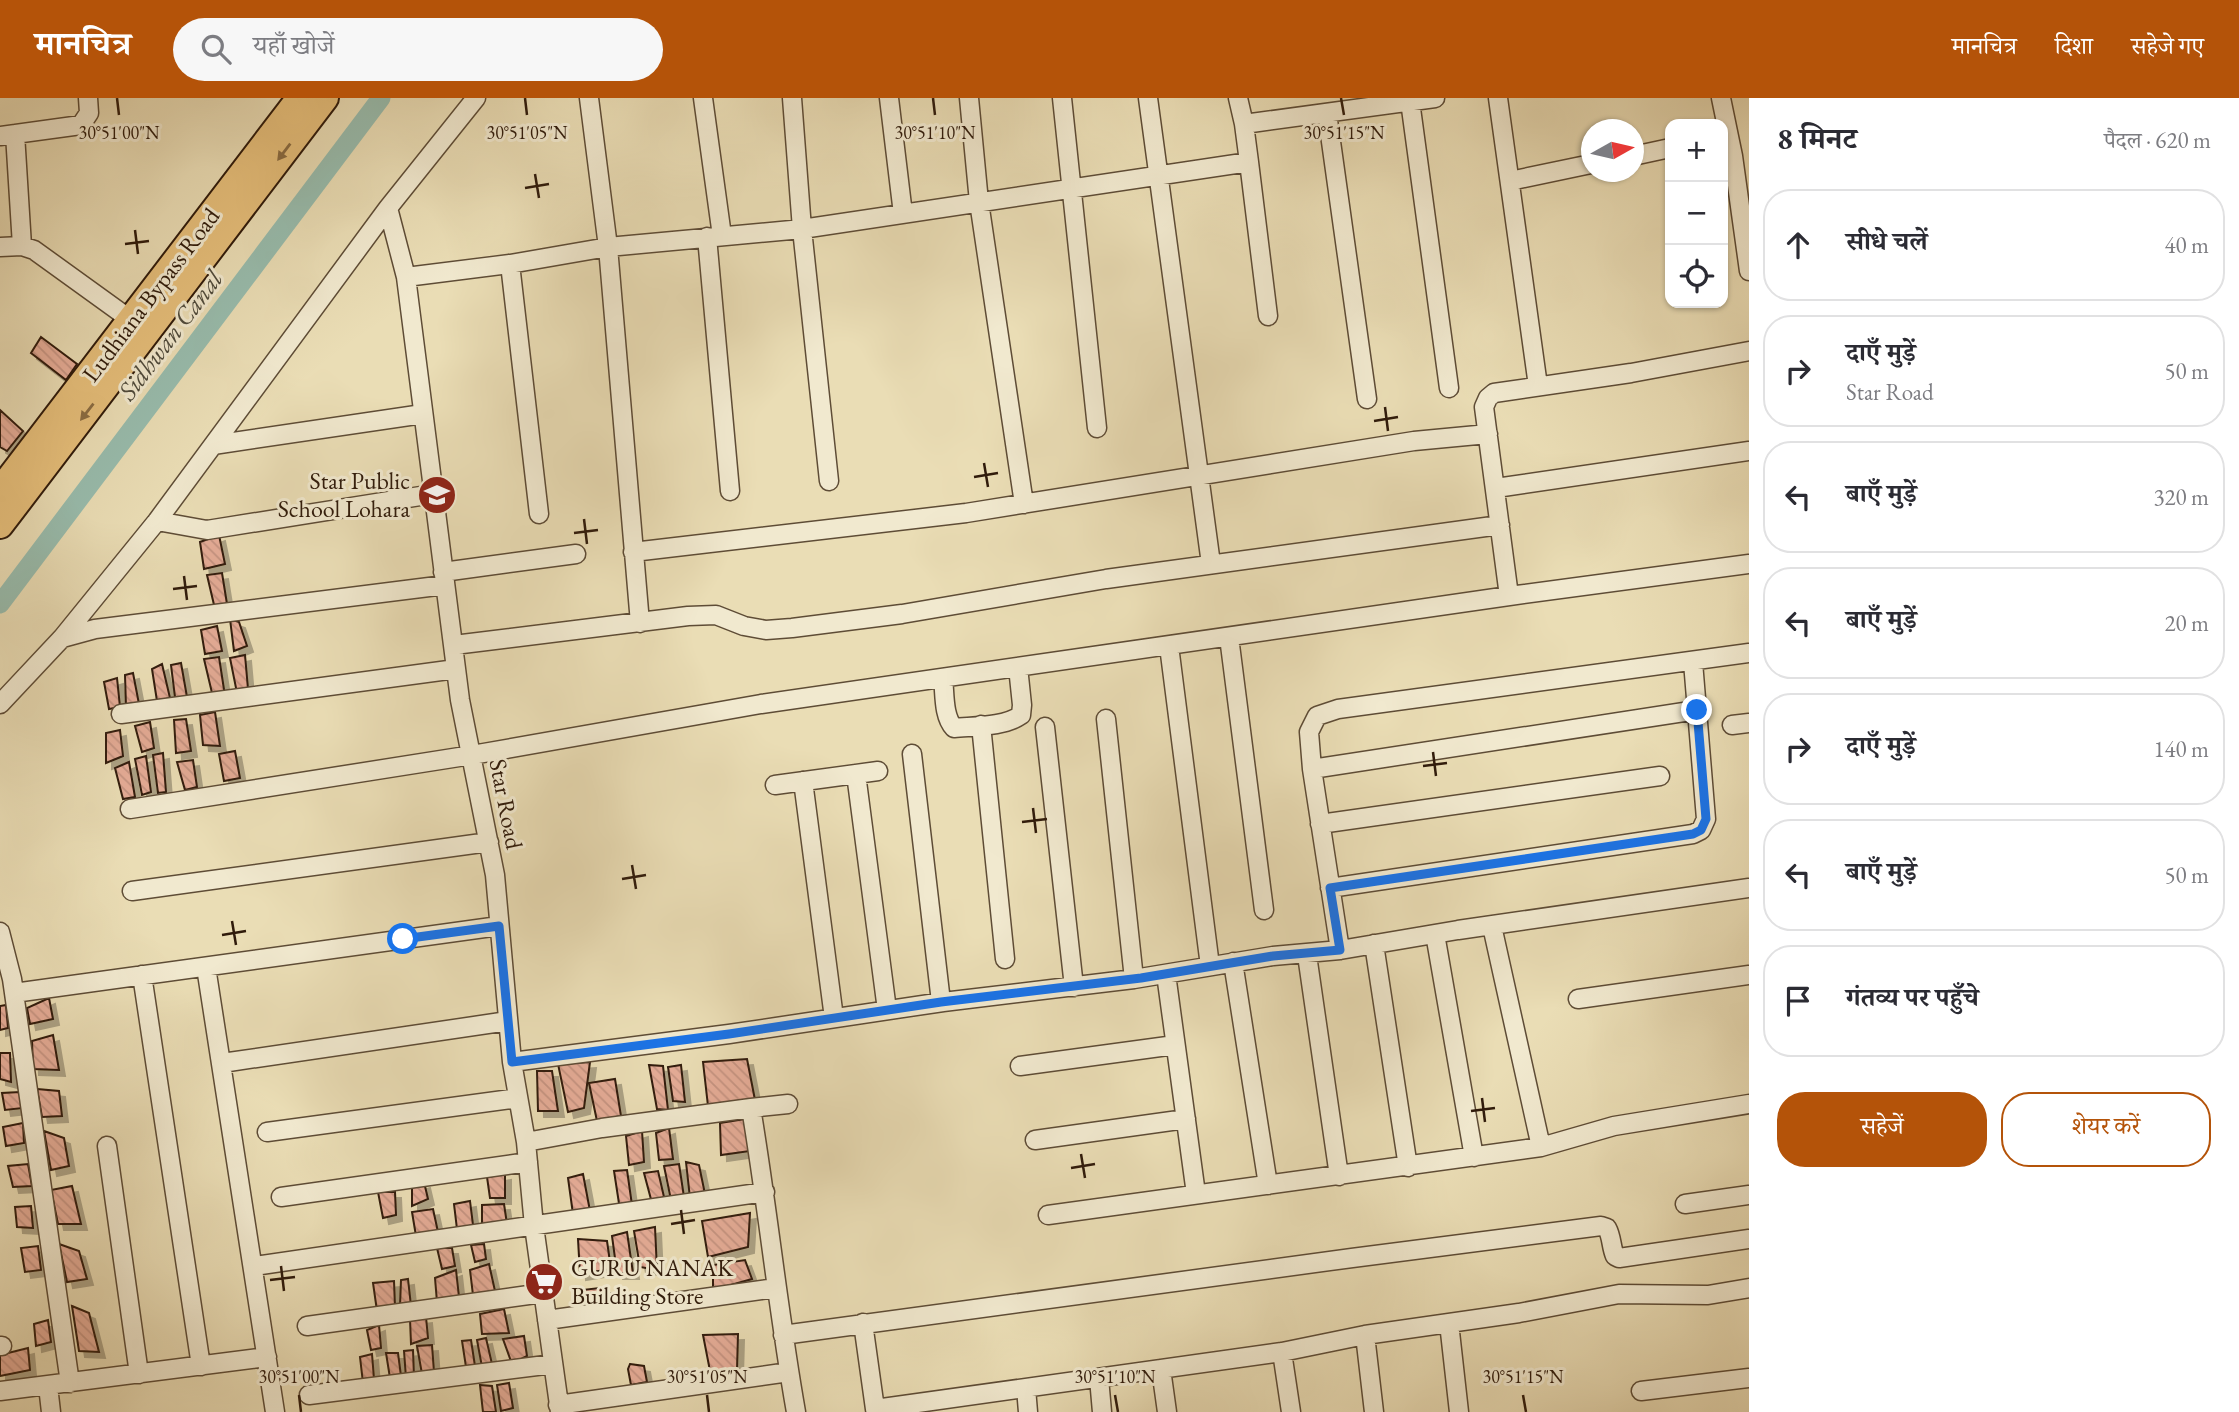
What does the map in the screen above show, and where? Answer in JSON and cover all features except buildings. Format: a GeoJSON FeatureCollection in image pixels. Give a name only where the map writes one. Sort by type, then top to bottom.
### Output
{"type":"FeatureCollection","features":[{"type":"Feature","properties":{"kind":"highway","name":"Ludhiana Bypass Road"},"geometry":{"type":"LineString","coordinates":[[0,491],[300,98]]}},
{"type":"Feature","properties":{"kind":"highway","name":"Ludhiana Bypass Road"},"geometry":{"type":"LineString","coordinates":[[0,525],[325,98]]}},
{"type":"Feature","properties":{"kind":"street"},"geometry":{"type":"LineString","coordinates":[[22,246],[7,135],[82,125],[89,113],[88,98]]}},
{"type":"Feature","properties":{"kind":"street"},"geometry":{"type":"LineString","coordinates":[[0,704],[62,638],[157,521],[388,208],[476,98]]}},
{"type":"Feature","properties":{"kind":"street"},"geometry":{"type":"LineString","coordinates":[[589,98],[608,247],[640,623]]}},
{"type":"Feature","properties":{"kind":"street"},"geometry":{"type":"LineString","coordinates":[[703,98],[715,237],[730,491]]}},
{"type":"Feature","properties":{"kind":"street"},"geometry":{"type":"LineString","coordinates":[[792,98],[802,229],[829,481]]}},
{"type":"Feature","properties":{"kind":"street"},"geometry":{"type":"LineString","coordinates":[[889,98],[903,214]]}},
{"type":"Feature","properties":{"kind":"street"},"geometry":{"type":"LineString","coordinates":[[969,98],[979,202],[1024,504]]}},
{"type":"Feature","properties":{"kind":"street"},"geometry":{"type":"LineString","coordinates":[[1062,98],[1097,428]]}},
{"type":"Feature","properties":{"kind":"street"},"geometry":{"type":"LineString","coordinates":[[1148,98],[1211,564]]}},
{"type":"Feature","properties":{"kind":"street"},"geometry":{"type":"LineString","coordinates":[[1238,98],[1244,124],[1268,316]]}},
{"type":"Feature","properties":{"kind":"street"},"geometry":{"type":"LineString","coordinates":[[1244,124],[1436,98]]}},
{"type":"Feature","properties":{"kind":"street"},"geometry":{"type":"LineString","coordinates":[[1498,98],[1538,386]]}},
{"type":"Feature","properties":{"kind":"street"},"geometry":{"type":"LineString","coordinates":[[1721,98],[1723,119]]}},
{"type":"Feature","properties":{"kind":"street"},"geometry":{"type":"LineString","coordinates":[[1410,102],[1449,388]]}},
{"type":"Feature","properties":{"kind":"street"},"geometry":{"type":"LineString","coordinates":[[1327,113],[1367,399]]}},
{"type":"Feature","properties":{"kind":"street"},"geometry":{"type":"LineString","coordinates":[[1728,140],[1741,155],[1749,271]]}},
{"type":"Feature","properties":{"kind":"street"},"geometry":{"type":"LineString","coordinates":[[1644,154],[1665,149]]}},
{"type":"Feature","properties":{"kind":"street"},"geometry":{"type":"LineString","coordinates":[[405,277],[510,264],[608,247],[802,229],[1249,162]]}},
{"type":"Feature","properties":{"kind":"street"},"geometry":{"type":"LineString","coordinates":[[1510,181],[1581,166]]}},
{"type":"Feature","properties":{"kind":"street","name":"Star Road"},"geometry":{"type":"LineString","coordinates":[[388,208],[405,277],[460,700],[495,875],[512,1062],[526,1142],[534,1226],[559,1408]]}},
{"type":"Feature","properties":{"kind":"street"},"geometry":{"type":"LineString","coordinates":[[0,247],[22,246],[34,250],[131,320]]}},
{"type":"Feature","properties":{"kind":"street"},"geometry":{"type":"LineString","coordinates":[[510,264],[539,514]]}},
{"type":"Feature","properties":{"kind":"street"},"geometry":{"type":"LineString","coordinates":[[1508,596],[1484,407],[1488,398],[1494,393],[1632,373],[1749,351]]}},
{"type":"Feature","properties":{"kind":"street"},"geometry":{"type":"LineString","coordinates":[[214,445],[423,414]]}},
{"type":"Feature","properties":{"kind":"street"},"geometry":{"type":"LineString","coordinates":[[633,552],[1024,504],[1414,441],[1488,434]]}},
{"type":"Feature","properties":{"kind":"street"},"geometry":{"type":"LineString","coordinates":[[1496,488],[1749,451]]}},
{"type":"Feature","properties":{"kind":"street"},"geometry":{"type":"LineString","coordinates":[[157,521],[207,530],[433,494]]}},
{"type":"Feature","properties":{"kind":"street"},"geometry":{"type":"LineString","coordinates":[[454,645],[688,616],[716,615],[744,626],[766,630],[792,628],[902,614],[1106,579],[1500,525]]}},
{"type":"Feature","properties":{"kind":"street"},"geometry":{"type":"LineString","coordinates":[[62,638],[95,629],[444,579],[576,554]]}},
{"type":"Feature","properties":{"kind":"street"},"geometry":{"type":"LineString","coordinates":[[130,808],[472,755],[761,704],[1508,596],[1749,564]]}},
{"type":"Feature","properties":{"kind":"street"},"geometry":{"type":"LineString","coordinates":[[1229,637],[1264,910]]}},
{"type":"Feature","properties":{"kind":"street"},"geometry":{"type":"LineString","coordinates":[[1169,646],[1210,966]]}},
{"type":"Feature","properties":{"kind":"street"},"geometry":{"type":"LineString","coordinates":[[1340,950],[1312,769],[1309,732],[1317,716],[1338,709],[1749,653]]}},
{"type":"Feature","properties":{"kind":"street"},"geometry":{"type":"LineString","coordinates":[[1330,888],[1693,834],[1701,830],[1706,819],[1693,662]]}},
{"type":"Feature","properties":{"kind":"street"},"geometry":{"type":"LineString","coordinates":[[943,678],[950,725],[954,728],[981,725],[1013,720],[1021,715],[1018,667]]}},
{"type":"Feature","properties":{"kind":"street"},"geometry":{"type":"LineString","coordinates":[[121,714],[456,669]]}},
{"type":"Feature","properties":{"kind":"street"},"geometry":{"type":"LineString","coordinates":[[1312,769],[1697,710]]}},
{"type":"Feature","properties":{"kind":"street"},"geometry":{"type":"LineString","coordinates":[[1106,719],[1134,979]]}},
{"type":"Feature","properties":{"kind":"street"},"geometry":{"type":"LineString","coordinates":[[981,725],[1005,959]]}},
{"type":"Feature","properties":{"kind":"street"},"geometry":{"type":"LineString","coordinates":[[1045,727],[1074,986]]}},
{"type":"Feature","properties":{"kind":"street"},"geometry":{"type":"LineString","coordinates":[[912,754],[941,1002]]}},
{"type":"Feature","properties":{"kind":"street"},"geometry":{"type":"LineString","coordinates":[[775,785],[878,771]]}},
{"type":"Feature","properties":{"kind":"street"},"geometry":{"type":"LineString","coordinates":[[856,774],[887,1010]]}},
{"type":"Feature","properties":{"kind":"street"},"geometry":{"type":"LineString","coordinates":[[1320,824],[1660,776]]}},
{"type":"Feature","properties":{"kind":"street"},"geometry":{"type":"LineString","coordinates":[[803,781],[834,1018]]}},
{"type":"Feature","properties":{"kind":"street"},"geometry":{"type":"LineString","coordinates":[[132,891],[489,842]]}},
{"type":"Feature","properties":{"kind":"street"},"geometry":{"type":"LineString","coordinates":[[512,1062],[729,1034],[941,1002],[1134,979],[1273,956],[1340,950],[1749,888]]}},
{"type":"Feature","properties":{"kind":"street"},"geometry":{"type":"LineString","coordinates":[[14,993],[499,926]]}},
{"type":"Feature","properties":{"kind":"street"},"geometry":{"type":"LineString","coordinates":[[1492,926],[1541,1147]]}},
{"type":"Feature","properties":{"kind":"street"},"geometry":{"type":"LineString","coordinates":[[0,932],[14,993],[70,1383]]}},
{"type":"Feature","properties":{"kind":"street"},"geometry":{"type":"LineString","coordinates":[[1435,934],[1475,1157]]}},
{"type":"Feature","properties":{"kind":"street"},"geometry":{"type":"LineString","coordinates":[[1374,944],[1408,1167]]}},
{"type":"Feature","properties":{"kind":"street"},"geometry":{"type":"LineString","coordinates":[[1307,954],[1339,1176]]}},
{"type":"Feature","properties":{"kind":"street"},"geometry":{"type":"LineString","coordinates":[[1233,962],[1268,1185]]}},
{"type":"Feature","properties":{"kind":"street"},"geometry":{"type":"LineString","coordinates":[[206,967],[275,1412]]}},
{"type":"Feature","properties":{"kind":"street"},"geometry":{"type":"LineString","coordinates":[[1166,974],[1196,1194]]}},
{"type":"Feature","properties":{"kind":"street"},"geometry":{"type":"LineString","coordinates":[[142,975],[201,1366]]}},
{"type":"Feature","properties":{"kind":"street"},"geometry":{"type":"LineString","coordinates":[[1578,999],[1749,975]]}},
{"type":"Feature","properties":{"kind":"street"},"geometry":{"type":"LineString","coordinates":[[222,1063],[508,1021]]}},
{"type":"Feature","properties":{"kind":"street"},"geometry":{"type":"LineString","coordinates":[[1020,1066],[1175,1045]]}},
{"type":"Feature","properties":{"kind":"street"},"geometry":{"type":"LineString","coordinates":[[267,1132],[518,1098]]}},
{"type":"Feature","properties":{"kind":"street"},"geometry":{"type":"LineString","coordinates":[[526,1142],[602,1128],[788,1104]]}},
{"type":"Feature","properties":{"kind":"street"},"geometry":{"type":"LineString","coordinates":[[1048,1215],[1541,1147],[1614,1126],[1749,1104]]}},
{"type":"Feature","properties":{"kind":"street"},"geometry":{"type":"LineString","coordinates":[[751,1108],[796,1412]]}},
{"type":"Feature","properties":{"kind":"street"},"geometry":{"type":"LineString","coordinates":[[1035,1140],[1186,1119]]}},
{"type":"Feature","properties":{"kind":"street"},"geometry":{"type":"LineString","coordinates":[[107,1146],[139,1374]]}},
{"type":"Feature","properties":{"kind":"street"},"geometry":{"type":"LineString","coordinates":[[281,1196],[528,1162]]}},
{"type":"Feature","properties":{"kind":"street"},"geometry":{"type":"LineString","coordinates":[[254,1266],[765,1192]]}},
{"type":"Feature","properties":{"kind":"street"},"geometry":{"type":"LineString","coordinates":[[1685,1204],[1749,1195]]}},
{"type":"Feature","properties":{"kind":"street"},"geometry":{"type":"LineString","coordinates":[[783,1335],[1601,1226],[1607,1228],[1613,1251],[1619,1258],[1749,1239]]}},
{"type":"Feature","properties":{"kind":"street"},"geometry":{"type":"LineString","coordinates":[[547,1321],[776,1288]]}},
{"type":"Feature","properties":{"kind":"street"},"geometry":{"type":"LineString","coordinates":[[863,1323],[876,1411],[1282,1352],[1365,1335],[1518,1313],[1619,1294],[1709,1295],[1749,1289]]}},
{"type":"Feature","properties":{"kind":"street"},"geometry":{"type":"LineString","coordinates":[[307,1326],[543,1293]]}},
{"type":"Feature","properties":{"kind":"street"},"geometry":{"type":"LineString","coordinates":[[1449,1323],[1459,1412]]}},
{"type":"Feature","properties":{"kind":"street"},"geometry":{"type":"LineString","coordinates":[[1365,1335],[1374,1412]]}},
{"type":"Feature","properties":{"kind":"street"},"geometry":{"type":"LineString","coordinates":[[1282,1352],[1291,1412]]}},
{"type":"Feature","properties":{"kind":"street"},"geometry":{"type":"LineString","coordinates":[[0,1391],[267,1357]]}},
{"type":"Feature","properties":{"kind":"street"},"geometry":{"type":"LineString","coordinates":[[309,1395],[553,1364]]}},
{"type":"Feature","properties":{"kind":"street"},"geometry":{"type":"LineString","coordinates":[[1161,1369],[1167,1412]]}},
{"type":"Feature","properties":{"kind":"street"},"geometry":{"type":"LineString","coordinates":[[559,1408],[789,1372]]}},
{"type":"Feature","properties":{"kind":"street"},"geometry":{"type":"LineString","coordinates":[[1099,1378],[1102,1412]]}},
{"type":"Feature","properties":{"kind":"street"},"geometry":{"type":"LineString","coordinates":[[1641,1391],[1749,1378]]}},
{"type":"Feature","properties":{"kind":"street"},"geometry":{"type":"LineString","coordinates":[[48,1386],[51,1412]]}},
{"type":"Feature","properties":{"kind":"street"},"geometry":{"type":"LineString","coordinates":[[1026,1388],[1028,1412]]}},
{"type":"Feature","properties":{"kind":"waterway","name":"Sidhwan Canal"},"geometry":{"type":"LineString","coordinates":[[0,604],[381,98]]}},
{"type":"Feature","properties":{"kind":"place","name":"Star Public School Lohara"},"geometry":{"type":"Point","coordinates":[437,495]}},
{"type":"Feature","properties":{"kind":"place","name":"GURU NANAK Building Store"},"geometry":{"type":"Point","coordinates":[544,1282]}},
{"type":"Feature","properties":{"kind":"route"},"geometry":{"type":"LineString","coordinates":[[403,939],[499,926],[512,1062],[729,1034],[941,1002],[1141,978],[1273,956],[1340,950],[1330,888],[1693,834],[1701,830],[1706,819],[1697,710]]}}]}
